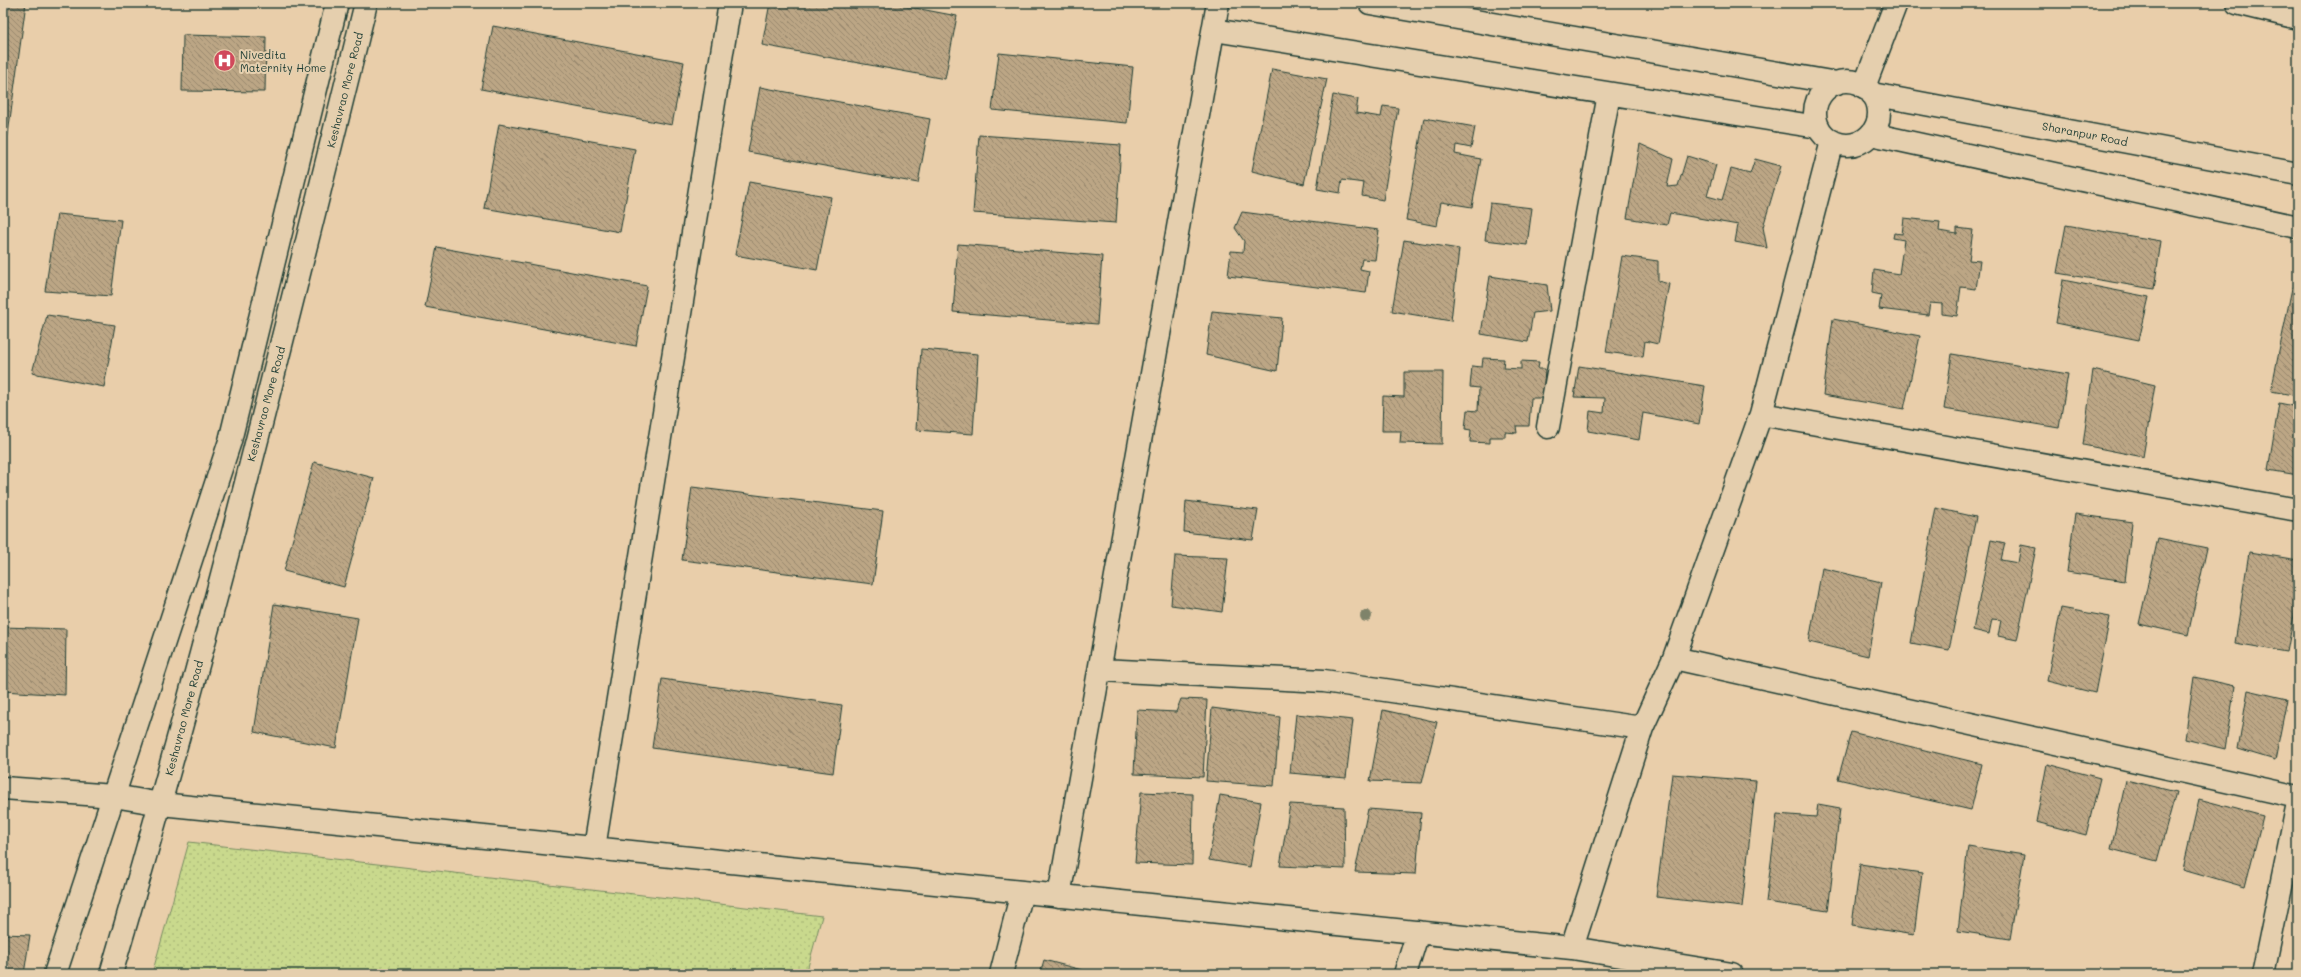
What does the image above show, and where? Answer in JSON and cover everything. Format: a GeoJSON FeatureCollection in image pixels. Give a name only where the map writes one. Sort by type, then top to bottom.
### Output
{"type":"FeatureCollection","features":[{"type":"Feature","properties":{"kind":"street"},"geometry":{"type":"LineString","coordinates":[[55,974],[230,441],[337,3]]}},
{"type":"Feature","properties":{"kind":"street","name":"Keshavrao More Road"},"geometry":{"type":"LineString","coordinates":[[111,974],[161,804],[274,374],[366,3]]}},
{"type":"Feature","properties":{"kind":"street"},"geometry":{"type":"LineString","coordinates":[[594,848],[730,3]]}},
{"type":"Feature","properties":{"kind":"street"},"geometry":{"type":"LineString","coordinates":[[1059,896],[1218,3]]}},
{"type":"Feature","properties":{"kind":"street"},"geometry":{"type":"LineString","coordinates":[[1214,30],[1609,94],[1825,134],[1842,145],[1862,141],[1871,134],[1876,125],[1879,114],[1877,104],[1868,90],[1856,83],[1837,83],[1449,10],[1370,3]]}},
{"type":"Feature","properties":{"kind":"street"},"geometry":{"type":"LineString","coordinates":[[1868,90],[1896,3]]}},
{"type":"Feature","properties":{"kind":"street"},"geometry":{"type":"LineString","coordinates":[[2237,3],[2298,18]]}},
{"type":"Feature","properties":{"kind":"street"},"geometry":{"type":"LineString","coordinates":[[1572,948],[1642,728],[1674,658],[1761,414],[1825,134],[1816,119],[1816,104],[1824,91],[1837,83]]}},
{"type":"Feature","properties":{"kind":"street","name":"Sharanpur Road"},"geometry":{"type":"LineString","coordinates":[[1868,90],[2298,174]]}},
{"type":"Feature","properties":{"kind":"street"},"geometry":{"type":"LineString","coordinates":[[1548,427],[1609,94]]}},
{"type":"Feature","properties":{"kind":"street"},"geometry":{"type":"LineString","coordinates":[[1871,134],[2298,227]]}},
{"type":"Feature","properties":{"kind":"street"},"geometry":{"type":"LineString","coordinates":[[1761,414],[2298,510]]}},
{"type":"Feature","properties":{"kind":"street"},"geometry":{"type":"LineString","coordinates":[[1674,658],[2298,798]]}},
{"type":"Feature","properties":{"kind":"street"},"geometry":{"type":"LineString","coordinates":[[1100,670],[1324,681],[1642,728]]}},
{"type":"Feature","properties":{"kind":"street"},"geometry":{"type":"LineString","coordinates":[[3,788],[114,796],[161,804],[1572,948],[1732,974]]}},
{"type":"Feature","properties":{"kind":"street"},"geometry":{"type":"LineString","coordinates":[[2263,974],[2298,803]]}},
{"type":"Feature","properties":{"kind":"street"},"geometry":{"type":"LineString","coordinates":[[1001,974],[1022,892]]}},
{"type":"Feature","properties":{"kind":"street"},"geometry":{"type":"LineString","coordinates":[[1405,974],[1418,932]]}},
{"type":"Feature","properties":{"kind":"green space"},"geometry":{"type":"Polygon","coordinates":[[[189,842],[822,916],[806,974],[152,974],[189,842]]]}},
{"type":"Feature","properties":{"kind":"building"},"geometry":{"type":"Polygon","coordinates":[[[3,3],[26,3],[3,170],[3,3]]]}},
{"type":"Feature","properties":{"kind":"building"},"geometry":{"type":"Polygon","coordinates":[[[770,3],[889,3],[957,16],[945,79],[762,45],[770,3]]]}},
{"type":"Feature","properties":{"kind":"building"},"geometry":{"type":"Polygon","coordinates":[[[493,26],[684,62],[672,125],[481,89],[493,26]]]}},
{"type":"Feature","properties":{"kind":"building"},"geometry":{"type":"Polygon","coordinates":[[[183,35],[266,37],[265,92],[182,91],[183,35]]]}},
{"type":"Feature","properties":{"kind":"building"},"geometry":{"type":"Polygon","coordinates":[[[999,53],[1133,67],[1127,123],[992,110],[999,53]]]}},
{"type":"Feature","properties":{"kind":"building"},"geometry":{"type":"Polygon","coordinates":[[[1272,69],[1327,79],[1304,184],[1252,171],[1272,69]]]}},
{"type":"Feature","properties":{"kind":"building"},"geometry":{"type":"Polygon","coordinates":[[[760,87],[930,119],[918,183],[748,152],[760,87]]]}},
{"type":"Feature","properties":{"kind":"building"},"geometry":{"type":"Polygon","coordinates":[[[1333,95],[1358,99],[1356,113],[1381,117],[1383,106],[1398,108],[1383,200],[1362,196],[1364,183],[1342,180],[1340,193],[1317,189],[1333,95]]]}},
{"type":"Feature","properties":{"kind":"building"},"geometry":{"type":"Polygon","coordinates":[[[1424,118],[1475,127],[1471,148],[1456,145],[1455,154],[1481,159],[1472,207],[1441,202],[1437,226],[1406,220],[1424,118]]]}},
{"type":"Feature","properties":{"kind":"building"},"geometry":{"type":"Polygon","coordinates":[[[499,124],[635,149],[620,232],[484,208],[499,124]]]}},
{"type":"Feature","properties":{"kind":"building"},"geometry":{"type":"Polygon","coordinates":[[[979,135],[1121,145],[1116,223],[973,213],[979,135]]]}},
{"type":"Feature","properties":{"kind":"building"},"geometry":{"type":"Polygon","coordinates":[[[1640,144],[1673,159],[1667,187],[1678,186],[1687,156],[1716,165],[1707,196],[1722,200],[1731,169],[1750,174],[1755,159],[1781,166],[1763,227],[1767,248],[1735,242],[1738,225],[1670,213],[1667,225],[1627,218],[1640,144]]]}},
{"type":"Feature","properties":{"kind":"building"},"geometry":{"type":"Polygon","coordinates":[[[749,182],[831,197],[817,270],[735,255],[749,182]]]}},
{"type":"Feature","properties":{"kind":"building"},"geometry":{"type":"Polygon","coordinates":[[[1490,203],[1532,208],[1527,245],[1485,240],[1490,203]]]}},
{"type":"Feature","properties":{"kind":"building"},"geometry":{"type":"Polygon","coordinates":[[[1242,212],[1379,230],[1375,260],[1362,259],[1360,269],[1369,271],[1366,293],[1228,276],[1231,251],[1243,252],[1244,241],[1235,228],[1242,212]]]}},
{"type":"Feature","properties":{"kind":"building"},"geometry":{"type":"Polygon","coordinates":[[[57,214],[121,220],[111,296],[45,291],[57,214]]]}},
{"type":"Feature","properties":{"kind":"building"},"geometry":{"type":"Polygon","coordinates":[[[1904,218],[1940,222],[1939,231],[1957,234],[1957,228],[1973,230],[1969,260],[1980,261],[1976,289],[1961,287],[1957,316],[1942,314],[1942,304],[1930,303],[1928,315],[1879,309],[1881,295],[1872,293],[1874,270],[1899,274],[1904,240],[1893,238],[1894,233],[1902,234],[1904,218]]]}},
{"type":"Feature","properties":{"kind":"building"},"geometry":{"type":"Polygon","coordinates":[[[2066,225],[2161,241],[2154,289],[2057,273],[2066,225]]]}},
{"type":"Feature","properties":{"kind":"building"},"geometry":{"type":"Polygon","coordinates":[[[1404,240],[1459,249],[1451,321],[1392,311],[1404,240]]]}},
{"type":"Feature","properties":{"kind":"building"},"geometry":{"type":"Polygon","coordinates":[[[958,244],[1102,256],[1097,324],[953,312],[958,244]]]}},
{"type":"Feature","properties":{"kind":"building"},"geometry":{"type":"Polygon","coordinates":[[[437,247],[647,286],[636,346],[425,307],[437,247]]]}},
{"type":"Feature","properties":{"kind":"building"},"geometry":{"type":"Polygon","coordinates":[[[1622,256],[1658,261],[1658,281],[1669,284],[1658,344],[1645,341],[1643,357],[1606,352],[1622,256]]]}},
{"type":"Feature","properties":{"kind":"building"},"geometry":{"type":"Polygon","coordinates":[[[1490,276],[1547,285],[1550,311],[1533,313],[1528,342],[1481,334],[1490,276]]]}},
{"type":"Feature","properties":{"kind":"building"},"geometry":{"type":"Polygon","coordinates":[[[2063,280],[2149,297],[2139,340],[2056,323],[2063,280]]]}},
{"type":"Feature","properties":{"kind":"building"},"geometry":{"type":"Polygon","coordinates":[[[2292,288],[2298,289],[2298,396],[2271,391],[2292,288]]]}},
{"type":"Feature","properties":{"kind":"building"},"geometry":{"type":"Polygon","coordinates":[[[1212,311],[1282,318],[1277,371],[1206,355],[1212,311]]]}},
{"type":"Feature","properties":{"kind":"building"},"geometry":{"type":"Polygon","coordinates":[[[47,315],[115,325],[104,387],[32,373],[47,315]]]}},
{"type":"Feature","properties":{"kind":"building"},"geometry":{"type":"Polygon","coordinates":[[[1833,319],[1920,336],[1904,409],[1823,395],[1833,319]]]}},
{"type":"Feature","properties":{"kind":"building"},"geometry":{"type":"Polygon","coordinates":[[[921,349],[978,354],[973,434],[916,430],[921,349]]]}},
{"type":"Feature","properties":{"kind":"building"},"geometry":{"type":"Polygon","coordinates":[[[1952,354],[2068,374],[2059,428],[1944,409],[1952,354]]]}},
{"type":"Feature","properties":{"kind":"building"},"geometry":{"type":"Polygon","coordinates":[[[1483,358],[1504,359],[1503,368],[1521,369],[1521,361],[1539,362],[1538,369],[1545,369],[1543,398],[1531,398],[1529,426],[1516,426],[1517,433],[1505,432],[1505,437],[1490,437],[1490,443],[1470,442],[1471,430],[1465,429],[1467,410],[1478,411],[1479,388],[1470,387],[1472,366],[1482,367],[1483,358]]]}},
{"type":"Feature","properties":{"kind":"building"},"geometry":{"type":"Polygon","coordinates":[[[1579,366],[1705,386],[1699,424],[1643,413],[1639,440],[1588,431],[1590,411],[1604,413],[1605,398],[1574,397],[1579,366]]]}},
{"type":"Feature","properties":{"kind":"building"},"geometry":{"type":"Polygon","coordinates":[[[2093,370],[2155,385],[2143,457],[2083,445],[2093,370]]]}},
{"type":"Feature","properties":{"kind":"building"},"geometry":{"type":"Polygon","coordinates":[[[1404,372],[1443,372],[1442,444],[1400,443],[1401,431],[1382,431],[1383,396],[1404,397],[1404,372]]]}},
{"type":"Feature","properties":{"kind":"building"},"geometry":{"type":"Polygon","coordinates":[[[2279,403],[2298,407],[2298,475],[2268,470],[2279,403]]]}},
{"type":"Feature","properties":{"kind":"building"},"geometry":{"type":"Polygon","coordinates":[[[314,462],[374,478],[344,587],[284,571],[314,462]]]}},
{"type":"Feature","properties":{"kind":"building"},"geometry":{"type":"Polygon","coordinates":[[[692,487],[883,511],[873,584],[682,560],[692,487]]]}},
{"type":"Feature","properties":{"kind":"building"},"geometry":{"type":"Polygon","coordinates":[[[1186,501],[1258,510],[1253,540],[1184,532],[1186,501]]]}},
{"type":"Feature","properties":{"kind":"building"},"geometry":{"type":"Polygon","coordinates":[[[1936,508],[1976,517],[1949,650],[1911,643],[1936,508]]]}},
{"type":"Feature","properties":{"kind":"building"},"geometry":{"type":"Polygon","coordinates":[[[2075,514],[2132,522],[2125,581],[2067,572],[2075,514]]]}},
{"type":"Feature","properties":{"kind":"building"},"geometry":{"type":"Polygon","coordinates":[[[2158,538],[2207,548],[2188,635],[2139,624],[2158,538]]]}},
{"type":"Feature","properties":{"kind":"building"},"geometry":{"type":"Polygon","coordinates":[[[1991,540],[2005,543],[2001,560],[2018,563],[2021,545],[2036,548],[2017,640],[1998,636],[2001,620],[1992,619],[1989,634],[1973,630],[1991,540]]]}},
{"type":"Feature","properties":{"kind":"building"},"geometry":{"type":"Polygon","coordinates":[[[2249,552],[2298,560],[2298,594],[2287,652],[2235,643],[2249,552]]]}},
{"type":"Feature","properties":{"kind":"building"},"geometry":{"type":"Polygon","coordinates":[[[1175,556],[1228,558],[1222,612],[1171,605],[1175,556]]]}},
{"type":"Feature","properties":{"kind":"building"},"geometry":{"type":"Polygon","coordinates":[[[1822,568],[1881,582],[1868,656],[1809,642],[1822,568]]]}},
{"type":"Feature","properties":{"kind":"building"},"geometry":{"type":"Polygon","coordinates":[[[274,604],[358,618],[336,748],[254,732],[274,604]]]}},
{"type":"Feature","properties":{"kind":"building"},"geometry":{"type":"Polygon","coordinates":[[[2061,608],[2110,617],[2095,693],[2047,681],[2061,608]]]}},
{"type":"Feature","properties":{"kind":"building"},"geometry":{"type":"Polygon","coordinates":[[[3,627],[66,629],[65,695],[3,691],[3,627]]]}},
{"type":"Feature","properties":{"kind":"building"},"geometry":{"type":"Polygon","coordinates":[[[2194,677],[2235,686],[2225,749],[2185,739],[2194,677]]]}},
{"type":"Feature","properties":{"kind":"building"},"geometry":{"type":"Polygon","coordinates":[[[662,679],[842,705],[833,773],[652,748],[662,679]]]}},
{"type":"Feature","properties":{"kind":"building"},"geometry":{"type":"Polygon","coordinates":[[[2248,690],[2287,699],[2275,760],[2238,749],[2248,690]]]}},
{"type":"Feature","properties":{"kind":"building"},"geometry":{"type":"Polygon","coordinates":[[[1181,699],[1207,700],[1203,777],[1134,774],[1137,710],[1176,712],[1181,699]]]}},
{"type":"Feature","properties":{"kind":"building"},"geometry":{"type":"Polygon","coordinates":[[[1212,708],[1280,717],[1274,786],[1206,781],[1212,708]]]}},
{"type":"Feature","properties":{"kind":"building"},"geometry":{"type":"Polygon","coordinates":[[[1383,710],[1437,722],[1422,783],[1370,781],[1383,710]]]}},
{"type":"Feature","properties":{"kind":"building"},"geometry":{"type":"Polygon","coordinates":[[[1296,714],[1353,720],[1346,778],[1290,773],[1296,714]]]}},
{"type":"Feature","properties":{"kind":"building"},"geometry":{"type":"Polygon","coordinates":[[[1851,732],[1982,764],[1971,810],[1838,779],[1851,732]]]}},
{"type":"Feature","properties":{"kind":"building"},"geometry":{"type":"Polygon","coordinates":[[[2047,764],[2100,778],[2086,835],[2036,822],[2047,764]]]}},
{"type":"Feature","properties":{"kind":"building"},"geometry":{"type":"Polygon","coordinates":[[[1672,774],[1756,781],[1742,907],[1656,897],[1672,774]]]}},
{"type":"Feature","properties":{"kind":"building"},"geometry":{"type":"Polygon","coordinates":[[[2126,780],[2176,792],[2157,861],[2111,849],[2126,780]]]}},
{"type":"Feature","properties":{"kind":"building"},"geometry":{"type":"Polygon","coordinates":[[[1141,792],[1193,794],[1192,865],[1135,863],[1141,792]]]}},
{"type":"Feature","properties":{"kind":"building"},"geometry":{"type":"Polygon","coordinates":[[[1220,795],[1261,802],[1250,867],[1209,860],[1220,795]]]}},
{"type":"Feature","properties":{"kind":"building"},"geometry":{"type":"Polygon","coordinates":[[[2199,799],[2263,816],[2245,887],[2183,869],[2199,799]]]}},
{"type":"Feature","properties":{"kind":"building"},"geometry":{"type":"Polygon","coordinates":[[[1290,804],[1344,807],[1345,869],[1280,866],[1290,804]]]}},
{"type":"Feature","properties":{"kind":"building"},"geometry":{"type":"Polygon","coordinates":[[[1818,804],[1840,808],[1828,911],[1766,902],[1777,814],[1816,817],[1818,804]]]}},
{"type":"Feature","properties":{"kind":"building"},"geometry":{"type":"Polygon","coordinates":[[[1368,809],[1421,813],[1416,874],[1355,872],[1368,809]]]}},
{"type":"Feature","properties":{"kind":"building"},"geometry":{"type":"Polygon","coordinates":[[[1968,846],[2024,855],[2010,939],[1958,931],[1968,846]]]}},
{"type":"Feature","properties":{"kind":"building"},"geometry":{"type":"Polygon","coordinates":[[[1860,864],[1922,873],[1914,935],[1852,925],[1860,864]]]}},
{"type":"Feature","properties":{"kind":"building"},"geometry":{"type":"Polygon","coordinates":[[[3,934],[30,935],[24,974],[3,974],[3,934]]]}},
{"type":"Feature","properties":{"kind":"building"},"geometry":{"type":"Polygon","coordinates":[[[1044,960],[1097,974],[1040,974],[1044,960]]]}},
{"type":"Feature","properties":{"kind":"place","name":"Nivedita Maternity Home"},"geometry":{"type":"Point","coordinates":[224,61]}}]}
